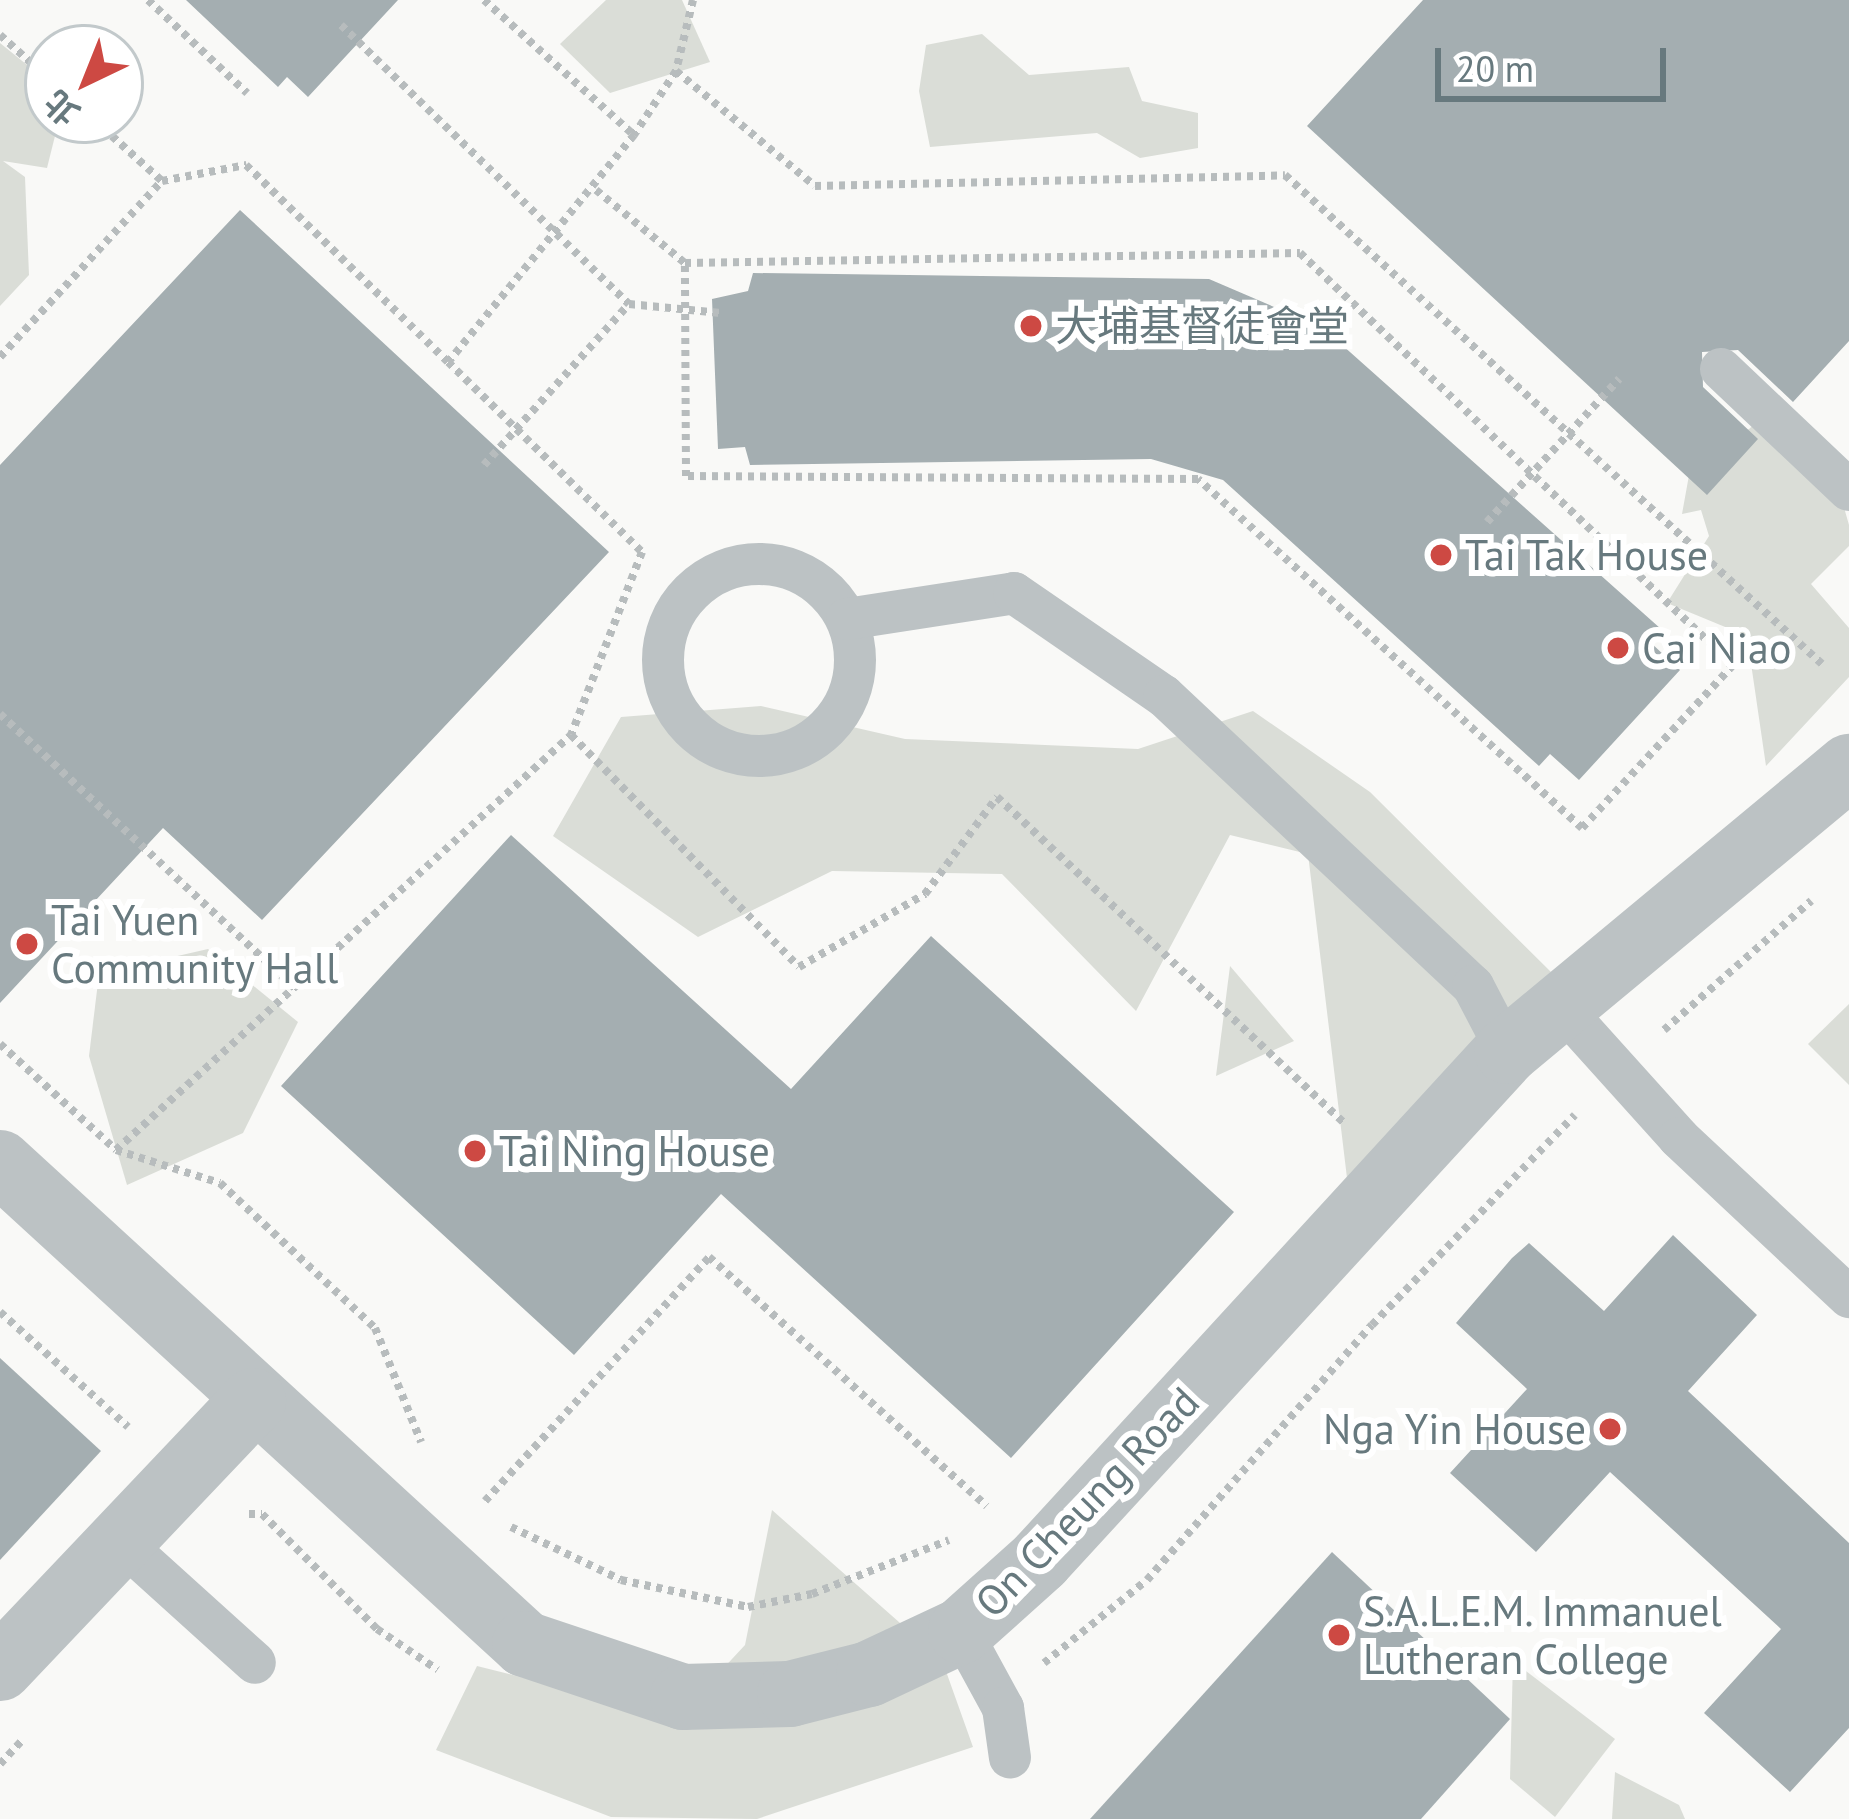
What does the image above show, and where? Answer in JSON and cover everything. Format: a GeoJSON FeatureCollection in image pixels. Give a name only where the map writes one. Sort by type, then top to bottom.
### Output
{"type":"FeatureCollection","features":[{"type":"Feature","properties":{"kind":"street","name":"On Cheung Road"},"geometry":{"type":"LineString","coordinates":[[0,1163],[254,1401],[525,1644],[606,1678],[683,1697],[790,1694],[869,1673],[961,1631],[1040,1560],[1507,1051],[1563,1010],[1849,767]]}},
{"type":"Feature","properties":{"kind":"street"},"geometry":{"type":"LineString","coordinates":[[0,1668],[254,1401]]}},
{"type":"Feature","properties":{"kind":"lane"},"geometry":{"type":"LineString","coordinates":[[1721,369],[1849,490]]}},
{"type":"Feature","properties":{"kind":"lane"},"geometry":{"type":"LineString","coordinates":[[771,564],[802,574],[847,619],[854,681],[822,734],[794,750],[748,754],[704,739],[681,716],[663,656],[669,625],[710,576],[771,564]]}},
{"type":"Feature","properties":{"kind":"lane"},"geometry":{"type":"LineString","coordinates":[[847,619],[1014,593],[1164,696],[1473,986],[1507,1051]]}},
{"type":"Feature","properties":{"kind":"lane"},"geometry":{"type":"LineString","coordinates":[[1563,1010],[1679,1138],[1849,1297]]}},
{"type":"Feature","properties":{"kind":"lane"},"geometry":{"type":"LineString","coordinates":[[119,1540],[255,1663]]}},
{"type":"Feature","properties":{"kind":"lane"},"geometry":{"type":"LineString","coordinates":[[961,1631],[1003,1708],[1010,1758]]}},
{"type":"Feature","properties":{"kind":"path"},"geometry":{"type":"LineString","coordinates":[[148,0],[247,93]]}},
{"type":"Feature","properties":{"kind":"path"},"geometry":{"type":"LineString","coordinates":[[484,0],[634,136]]}},
{"type":"Feature","properties":{"kind":"path"},"geometry":{"type":"LineString","coordinates":[[448,362],[596,190],[634,136],[676,70],[693,0]]}},
{"type":"Feature","properties":{"kind":"path"},"geometry":{"type":"LineString","coordinates":[[341,25],[629,304],[721,313]]}},
{"type":"Feature","properties":{"kind":"path"},"geometry":{"type":"LineString","coordinates":[[0,34],[24,56]]}},
{"type":"Feature","properties":{"kind":"path"},"geometry":{"type":"LineString","coordinates":[[676,70],[815,186],[1285,175],[1822,664]]}},
{"type":"Feature","properties":{"kind":"path"},"geometry":{"type":"LineString","coordinates":[[120,144],[162,182]]}},
{"type":"Feature","properties":{"kind":"path"},"geometry":{"type":"LineString","coordinates":[[0,356],[162,182],[246,165],[642,551],[571,735],[116,1150]]}},
{"type":"Feature","properties":{"kind":"path"},"geometry":{"type":"LineString","coordinates":[[596,190],[685,263],[1300,253],[1733,665],[1582,828],[1198,478],[686,476],[685,263]]}},
{"type":"Feature","properties":{"kind":"path"},"geometry":{"type":"LineString","coordinates":[[484,465],[629,304]]}},
{"type":"Feature","properties":{"kind":"path"},"geometry":{"type":"LineString","coordinates":[[1487,523],[1619,379]]}},
{"type":"Feature","properties":{"kind":"path"},"geometry":{"type":"LineString","coordinates":[[0,714],[295,988]]}},
{"type":"Feature","properties":{"kind":"path"},"geometry":{"type":"LineString","coordinates":[[571,735],[799,967],[925,894],[997,797],[1343,1122]]}},
{"type":"Feature","properties":{"kind":"path"},"geometry":{"type":"LineString","coordinates":[[0,1044],[116,1150],[220,1183],[375,1328],[418,1440],[435,1455]]}},
{"type":"Feature","properties":{"kind":"path"},"geometry":{"type":"LineString","coordinates":[[485,1501],[709,1257],[989,1504],[976,1515]]}},
{"type":"Feature","properties":{"kind":"path"},"geometry":{"type":"LineString","coordinates":[[0,1312],[188,1469]]}},
{"type":"Feature","properties":{"kind":"path"},"geometry":{"type":"LineString","coordinates":[[469,1485],[509,1526],[621,1580],[748,1607],[812,1594],[964,1527]]}},
{"type":"Feature","properties":{"kind":"shaded area"},"geometry":{"type":"Polygon","coordinates":[[[606,0],[682,0],[710,62],[610,93],[560,44],[606,0]]]}},
{"type":"Feature","properties":{"kind":"shaded area"},"geometry":{"type":"Polygon","coordinates":[[[982,34],[1029,75],[1129,67],[1142,101],[1198,113],[1198,148],[1140,158],[1097,133],[930,147],[919,91],[926,45],[982,34]]]}},
{"type":"Feature","properties":{"kind":"shaded area"},"geometry":{"type":"Polygon","coordinates":[[[0,43],[24,62],[24,144],[53,144],[47,168],[3,161],[25,177],[29,275],[0,306],[0,43]]]}},
{"type":"Feature","properties":{"kind":"shaded area"},"geometry":{"type":"Polygon","coordinates":[[[1779,402],[1826,444],[1849,525],[1849,546],[1811,584],[1849,628],[1849,677],[1766,766],[1747,636],[1667,603],[1709,536],[1701,510],[1682,514],[1693,453],[1749,429],[1779,402]]]}},
{"type":"Feature","properties":{"kind":"shaded area"},"geometry":{"type":"Polygon","coordinates":[[[761,706],[905,739],[1138,749],[1253,711],[1370,792],[1551,972],[1347,1178],[1308,854],[1230,835],[1136,1011],[1002,874],[832,871],[698,937],[553,836],[621,717],[761,706]]]}},
{"type":"Feature","properties":{"kind":"shaded area"},"geometry":{"type":"Polygon","coordinates":[[[208,949],[298,1022],[243,1133],[127,1185],[89,1056],[99,974],[208,949]]]}},
{"type":"Feature","properties":{"kind":"shaded area"},"geometry":{"type":"Polygon","coordinates":[[[1230,966],[1294,1041],[1216,1076],[1230,966]]]}},
{"type":"Feature","properties":{"kind":"shaded area"},"geometry":{"type":"Polygon","coordinates":[[[1849,1004],[1849,1085],[1808,1044],[1849,1004]]]}},
{"type":"Feature","properties":{"kind":"shaded area"},"geometry":{"type":"Polygon","coordinates":[[[772,1510],[942,1660],[973,1747],[757,1819],[611,1817],[436,1750],[477,1666],[679,1716],[745,1645],[772,1510]]]}},
{"type":"Feature","properties":{"kind":"shaded area"},"geometry":{"type":"Polygon","coordinates":[[[1513,1661],[1615,1739],[1555,1817],[1510,1779],[1513,1661]]]}},
{"type":"Feature","properties":{"kind":"shaded area"},"geometry":{"type":"Polygon","coordinates":[[[1615,1772],[1679,1805],[1685,1819],[1612,1819],[1615,1772]]]}},
{"type":"Feature","properties":{"kind":"building"},"geometry":{"type":"Polygon","coordinates":[[[186,0],[398,0],[308,97],[287,77],[278,87],[186,0]]]}},
{"type":"Feature","properties":{"kind":"building"},"geometry":{"type":"Polygon","coordinates":[[[1423,0],[1849,0],[1849,341],[1793,402],[1738,350],[1702,352],[1703,387],[1758,439],[1707,495],[1307,126],[1423,0]]]}},
{"type":"Feature","properties":{"kind":"building"},"geometry":{"type":"Polygon","coordinates":[[[240,210],[609,552],[262,920],[163,828],[0,1003],[0,465],[240,210]]]}},
{"type":"Feature","properties":{"kind":"building","name":"Tai Tak House"},"geometry":{"type":"Polygon","coordinates":[[[753,273],[1209,279],[1323,328],[1661,629],[1650,642],[1680,670],[1579,780],[1550,754],[1539,766],[1223,480],[1151,459],[750,465],[745,447],[718,449],[712,299],[748,291],[753,273]]]}},
{"type":"Feature","properties":{"kind":"building","name":"Tai Ning House"},"geometry":{"type":"Polygon","coordinates":[[[511,835],[791,1089],[931,936],[1234,1212],[1011,1458],[721,1194],[574,1355],[281,1086],[511,835]]]}},
{"type":"Feature","properties":{"kind":"building","name":"Nga Yin House"},"geometry":{"type":"Polygon","coordinates":[[[1673,1235],[1757,1315],[1688,1391],[1849,1543],[1849,1728],[1790,1792],[1704,1713],[1781,1629],[1610,1472],[1536,1552],[1450,1473],[1527,1389],[1456,1323],[1512,1258],[1529,1243],[1604,1311],[1673,1235]]]}},
{"type":"Feature","properties":{"kind":"building"},"geometry":{"type":"Polygon","coordinates":[[[0,1358],[101,1451],[0,1560],[0,1358]]]}},
{"type":"Feature","properties":{"kind":"building","name":"S.A.L.E.M. Immanuel Lutheran College"},"geometry":{"type":"Polygon","coordinates":[[[1332,1552],[1510,1719],[1421,1819],[1090,1819],[1332,1552]]]}},
{"type":"Feature","properties":{"kind":"place","name":"大埔基督徒會堂"},"geometry":{"type":"Point","coordinates":[1031,326]}},
{"type":"Feature","properties":{"kind":"place","name":"Tai Tak House"},"geometry":{"type":"Point","coordinates":[1441,555]}},
{"type":"Feature","properties":{"kind":"place","name":"Cai Niao"},"geometry":{"type":"Point","coordinates":[1618,648]}},
{"type":"Feature","properties":{"kind":"place","name":"Tai Yuen Community Hall"},"geometry":{"type":"Point","coordinates":[27,944]}},
{"type":"Feature","properties":{"kind":"place","name":"Tai Ning House"},"geometry":{"type":"Point","coordinates":[475,1151]}},
{"type":"Feature","properties":{"kind":"place","name":"Nga Yin House"},"geometry":{"type":"Point","coordinates":[1610,1429]}},
{"type":"Feature","properties":{"kind":"place","name":"S.A.L.E.M. Immanuel Lutheran College"},"geometry":{"type":"Point","coordinates":[1339,1635]}}]}
